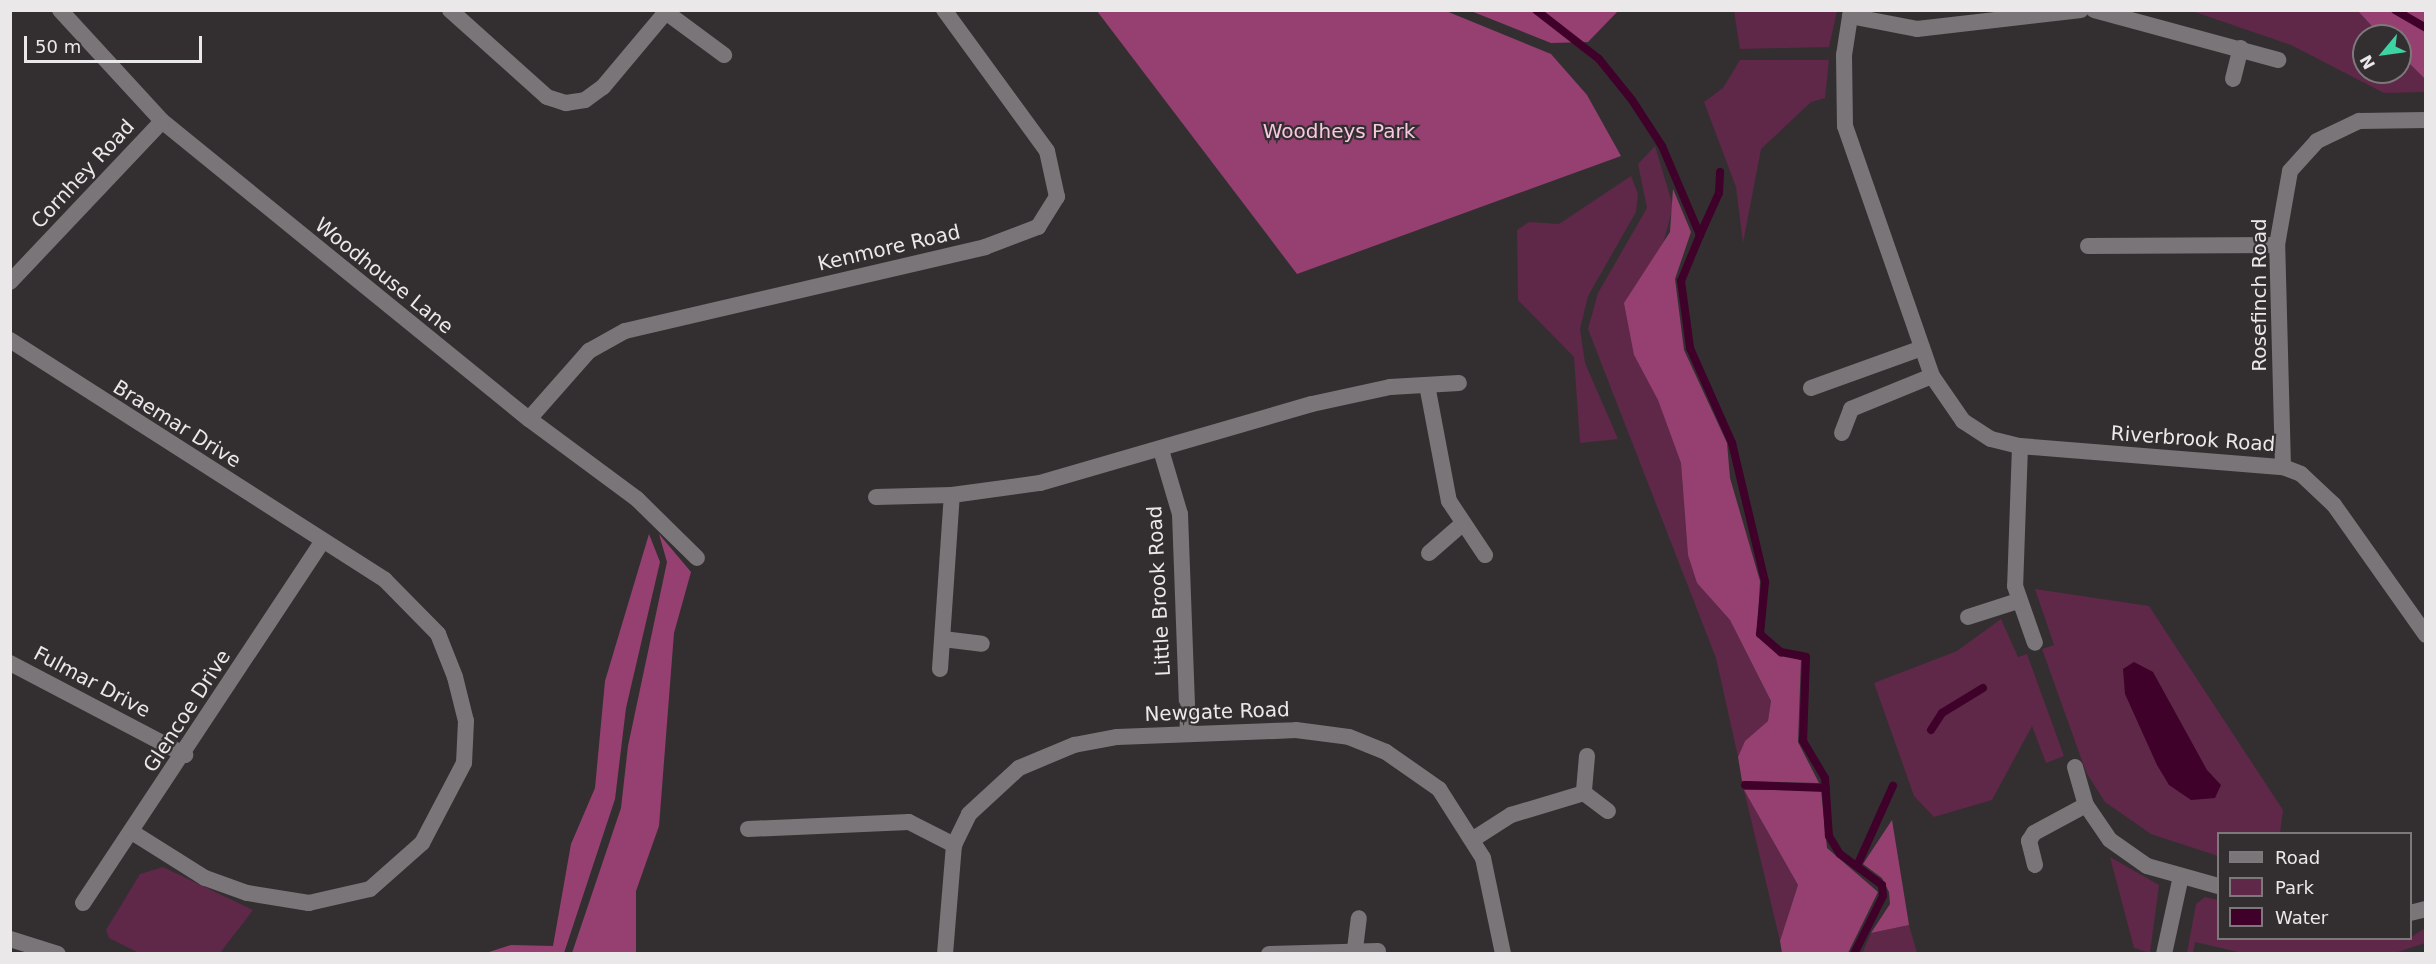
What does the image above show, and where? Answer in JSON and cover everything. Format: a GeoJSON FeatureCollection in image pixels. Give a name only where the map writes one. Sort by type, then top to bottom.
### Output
{"type":"FeatureCollection","features":[{"type":"Feature","properties":{"kind":"street","name":"Woodhouse Lane"},"geometry":{"type":"LineString","coordinates":[[60,10],[162,121],[529,419],[637,499],[697,558]]}},
{"type":"Feature","properties":{"kind":"street"},"geometry":{"type":"LineString","coordinates":[[450,10],[547,97],[566,103],[585,100],[603,87],[664,11],[724,55]]}},
{"type":"Feature","properties":{"kind":"street","name":"Kenmore Road"},"geometry":{"type":"LineString","coordinates":[[529,419],[589,351],[625,331],[985,247],[1038,227],[1057,197],[1047,151],[944,10]]}},
{"type":"Feature","properties":{"kind":"street"},"geometry":{"type":"LineString","coordinates":[[1851,13],[1917,29],[2080,10]]}},
{"type":"Feature","properties":{"kind":"street"},"geometry":{"type":"LineString","coordinates":[[2094,10],[2241,48],[2278,60]]}},
{"type":"Feature","properties":{"kind":"street","name":"Riverbrook Road"},"geometry":{"type":"LineString","coordinates":[[1851,13],[1841,108],[1845,126],[1932,376],[1976,432],[2020,446],[2283,467],[2301,474],[2334,505],[2426,635]]}},
{"type":"Feature","properties":{"kind":"street"},"geometry":{"type":"LineString","coordinates":[[2233,79],[2241,48]]}},
{"type":"Feature","properties":{"kind":"street","name":"Rosefinch Road"},"geometry":{"type":"LineString","coordinates":[[2283,467],[2277,244],[2290,171],[2317,141],[2359,121],[2426,120]]}},
{"type":"Feature","properties":{"kind":"street","name":"Cornhey Road"},"geometry":{"type":"LineString","coordinates":[[10,282],[162,121]]}},
{"type":"Feature","properties":{"kind":"street"},"geometry":{"type":"LineString","coordinates":[[2088,246],[2277,244]]}},
{"type":"Feature","properties":{"kind":"street","name":"Braemar Drive"},"geometry":{"type":"LineString","coordinates":[[10,340],[323,541],[417,607],[438,634],[455,677],[466,721],[464,762],[422,843],[370,889],[309,903],[247,893],[205,878],[132,832]]}},
{"type":"Feature","properties":{"kind":"street"},"geometry":{"type":"LineString","coordinates":[[1811,388],[1922,348]]}},
{"type":"Feature","properties":{"kind":"street"},"geometry":{"type":"LineString","coordinates":[[1842,433],[1851,409],[1932,376]]}},
{"type":"Feature","properties":{"kind":"street"},"geometry":{"type":"LineString","coordinates":[[876,496],[952,495],[1040,483],[1323,402],[1427,385],[1459,383]]}},
{"type":"Feature","properties":{"kind":"street"},"geometry":{"type":"LineString","coordinates":[[1427,385],[1439,463],[1461,525],[1485,555]]}},
{"type":"Feature","properties":{"kind":"street"},"geometry":{"type":"LineString","coordinates":[[2020,446],[2014,561],[2018,601],[2035,643]]}},
{"type":"Feature","properties":{"kind":"street","name":"Little Brook Road"},"geometry":{"type":"LineString","coordinates":[[1161,450],[1180,514],[1188,733]]}},
{"type":"Feature","properties":{"kind":"street"},"geometry":{"type":"LineString","coordinates":[[940,669],[952,495]]}},
{"type":"Feature","properties":{"kind":"street"},"geometry":{"type":"LineString","coordinates":[[1429,553],[1461,525]]}},
{"type":"Feature","properties":{"kind":"street","name":"Glencoe Drive"},"geometry":{"type":"LineString","coordinates":[[83,903],[185,756],[323,541]]}},
{"type":"Feature","properties":{"kind":"street"},"geometry":{"type":"LineString","coordinates":[[1968,617],[2018,601]]}},
{"type":"Feature","properties":{"kind":"street"},"geometry":{"type":"LineString","coordinates":[[943,639],[982,644]]}},
{"type":"Feature","properties":{"kind":"street","name":"Fulmar Drive"},"geometry":{"type":"LineString","coordinates":[[10,663],[185,756]]}},
{"type":"Feature","properties":{"kind":"street","name":"Newgate Road"},"geometry":{"type":"LineString","coordinates":[[945,954],[954,845],[969,814],[992,791],[1047,754],[1117,736],[1296,730],[1349,737],[1415,769],[1439,789],[1475,838],[1503,954]]}},
{"type":"Feature","properties":{"kind":"street"},"geometry":{"type":"LineString","coordinates":[[1584,793],[1587,756]]}},
{"type":"Feature","properties":{"kind":"street"},"geometry":{"type":"LineString","coordinates":[[2074,767],[2086,805],[2098,827],[2130,856],[2181,876],[2217,886]]}},
{"type":"Feature","properties":{"kind":"street"},"geometry":{"type":"LineString","coordinates":[[1475,838],[1511,815],[1584,793]]}},
{"type":"Feature","properties":{"kind":"street"},"geometry":{"type":"LineString","coordinates":[[1584,793],[1608,811]]}},
{"type":"Feature","properties":{"kind":"street"},"geometry":{"type":"LineString","coordinates":[[2035,865],[2029,841],[2034,833],[2086,805]]}},
{"type":"Feature","properties":{"kind":"street"},"geometry":{"type":"LineString","coordinates":[[748,830],[909,822],[954,845]]}},
{"type":"Feature","properties":{"kind":"street"},"geometry":{"type":"LineString","coordinates":[[2164,954],[2181,876]]}},
{"type":"Feature","properties":{"kind":"street"},"geometry":{"type":"LineString","coordinates":[[1355,949],[1359,918]]}},
{"type":"Feature","properties":{"kind":"street"},"geometry":{"type":"LineString","coordinates":[[10,939],[58,954]]}},
{"type":"Feature","properties":{"kind":"street"},"geometry":{"type":"LineString","coordinates":[[1269,954],[1355,949],[1378,951]]}},
{"type":"Feature","properties":{"kind":"green space"},"geometry":{"type":"Polygon","coordinates":[[[1837,10],[1829,47],[1740,49],[1734,11],[1837,10]]]}},
{"type":"Feature","properties":{"kind":"green space","name":"Woodheys Park"},"geometry":{"type":"Polygon","coordinates":[[[1097,11],[1446,11],[1551,54],[1587,95],[1621,156],[1297,274],[1097,11]]]}},
{"type":"Feature","properties":{"kind":"green space"},"geometry":{"type":"Polygon","coordinates":[[[1471,11],[1618,11],[1588,42],[1551,43],[1471,11]]]}},
{"type":"Feature","properties":{"kind":"green space"},"geometry":{"type":"Polygon","coordinates":[[[2192,11],[2358,11],[2370,24],[2352,24],[2352,76],[2291,45],[2192,11]]]}},
{"type":"Feature","properties":{"kind":"green space"},"geometry":{"type":"Polygon","coordinates":[[[2358,11],[2425,11],[2425,79],[2412,66],[2412,24],[2370,24],[2358,11]]]}},
{"type":"Feature","properties":{"kind":"green space"},"geometry":{"type":"Polygon","coordinates":[[[1740,60],[1829,60],[1825,98],[1811,102],[1761,149],[1743,243],[1736,187],[1704,102],[1723,88],[1740,60]]]}},
{"type":"Feature","properties":{"kind":"green space"},"geometry":{"type":"Polygon","coordinates":[[[2412,66],[2425,79],[2425,92],[2384,93],[2367,84],[2412,84],[2412,66]]]}},
{"type":"Feature","properties":{"kind":"green space"},"geometry":{"type":"Polygon","coordinates":[[[1655,146],[1673,206],[1634,355],[1658,399],[1681,463],[1688,554],[1697,583],[1730,620],[1771,701],[1768,721],[1745,741],[1738,757],[1716,658],[1588,329],[1598,293],[1647,208],[1638,164],[1655,146]]]}},
{"type":"Feature","properties":{"kind":"green space"},"geometry":{"type":"Polygon","coordinates":[[[1631,176],[1638,194],[1636,212],[1588,296],[1580,329],[1585,363],[1618,439],[1580,443],[1574,357],[1518,300],[1517,230],[1529,222],[1559,224],[1631,176]]]}},
{"type":"Feature","properties":{"kind":"green space"},"geometry":{"type":"Polygon","coordinates":[[[1673,189],[1691,232],[1675,279],[1684,350],[1727,443],[1730,478],[1760,581],[1757,634],[1780,655],[1801,660],[1798,742],[1819,783],[1742,781],[1738,757],[1745,741],[1768,721],[1771,701],[1730,620],[1697,583],[1688,555],[1681,463],[1658,400],[1634,355],[1624,303],[1670,232],[1673,189]]]}},
{"type":"Feature","properties":{"kind":"green space"},"geometry":{"type":"Polygon","coordinates":[[[649,534],[660,562],[626,708],[615,799],[564,953],[486,953],[511,945],[553,946],[571,844],[595,788],[605,681],[649,534]]]}},
{"type":"Feature","properties":{"kind":"green space"},"geometry":{"type":"Polygon","coordinates":[[[659,534],[691,572],[674,633],[659,826],[636,891],[636,953],[572,953],[621,808],[628,746],[667,562],[659,534]]]}},
{"type":"Feature","properties":{"kind":"green space"},"geometry":{"type":"Polygon","coordinates":[[[2035,589],[2149,606],[2283,810],[2280,832],[2217,832],[2217,856],[2151,834],[2105,802],[2086,772],[2042,649],[2054,645],[2035,589]]]}},
{"type":"Feature","properties":{"kind":"green space"},"geometry":{"type":"Polygon","coordinates":[[[2001,619],[2018,657],[2027,654],[2064,756],[2046,763],[2032,726],[1992,800],[1934,817],[1914,796],[1874,683],[1957,651],[2001,619]]]}},
{"type":"Feature","properties":{"kind":"green space"},"geometry":{"type":"Polygon","coordinates":[[[1744,790],[1798,885],[1780,941],[1744,790]]]}},
{"type":"Feature","properties":{"kind":"green space"},"geometry":{"type":"Polygon","coordinates":[[[1744,790],[1821,790],[1827,848],[1878,892],[1848,953],[1782,953],[1780,941],[1798,885],[1744,790]]]}},
{"type":"Feature","properties":{"kind":"green space"},"geometry":{"type":"Polygon","coordinates":[[[1892,820],[1909,925],[1871,933],[1890,904],[1889,892],[1882,878],[1863,864],[1892,820]]]}},
{"type":"Feature","properties":{"kind":"green space"},"geometry":{"type":"Polygon","coordinates":[[[2110,857],[2159,885],[2150,953],[2134,948],[2110,857]]]}},
{"type":"Feature","properties":{"kind":"green space"},"geometry":{"type":"Polygon","coordinates":[[[163,867],[253,910],[220,953],[139,953],[109,938],[106,930],[140,874],[163,867]]]}},
{"type":"Feature","properties":{"kind":"green space"},"geometry":{"type":"Polygon","coordinates":[[[2205,897],[2217,900],[2217,940],[2412,940],[2412,937],[2425,928],[2425,943],[2395,953],[2247,954],[2195,942],[2193,953],[2187,953],[2196,904],[2205,897]]]}},
{"type":"Feature","properties":{"kind":"green space"},"geometry":{"type":"Polygon","coordinates":[[[1909,925],[1917,953],[1862,954],[1871,933],[1909,925]]]}},
{"type":"Feature","properties":{"kind":"water"},"geometry":{"type":"Polygon","coordinates":[[[2134,662],[2153,672],[2207,770],[2221,785],[2215,798],[2191,800],[2169,785],[2157,765],[2125,694],[2123,669],[2134,662]]]}},
{"type":"Feature","properties":{"kind":"waterway"},"geometry":{"type":"LineString","coordinates":[[1536,10],[1599,59],[1632,100],[1662,146],[1700,235],[1681,281],[1690,348],[1732,443],[1765,582],[1760,634],[1781,652],[1806,657],[1803,741],[1825,778],[1829,836],[1840,854],[1882,885],[1883,896],[1854,954]]}},
{"type":"Feature","properties":{"kind":"waterway"},"geometry":{"type":"LineString","coordinates":[[2395,10],[2426,28]]}},
{"type":"Feature","properties":{"kind":"waterway"},"geometry":{"type":"LineString","coordinates":[[1700,235],[1719,193],[1720,172]]}},
{"type":"Feature","properties":{"kind":"waterway"},"geometry":{"type":"LineString","coordinates":[[1931,730],[1942,713],[1983,688]]}},
{"type":"Feature","properties":{"kind":"waterway"},"geometry":{"type":"LineString","coordinates":[[1745,785],[1826,788]]}},
{"type":"Feature","properties":{"kind":"waterway"},"geometry":{"type":"LineString","coordinates":[[1857,866],[1893,786]]}}]}
